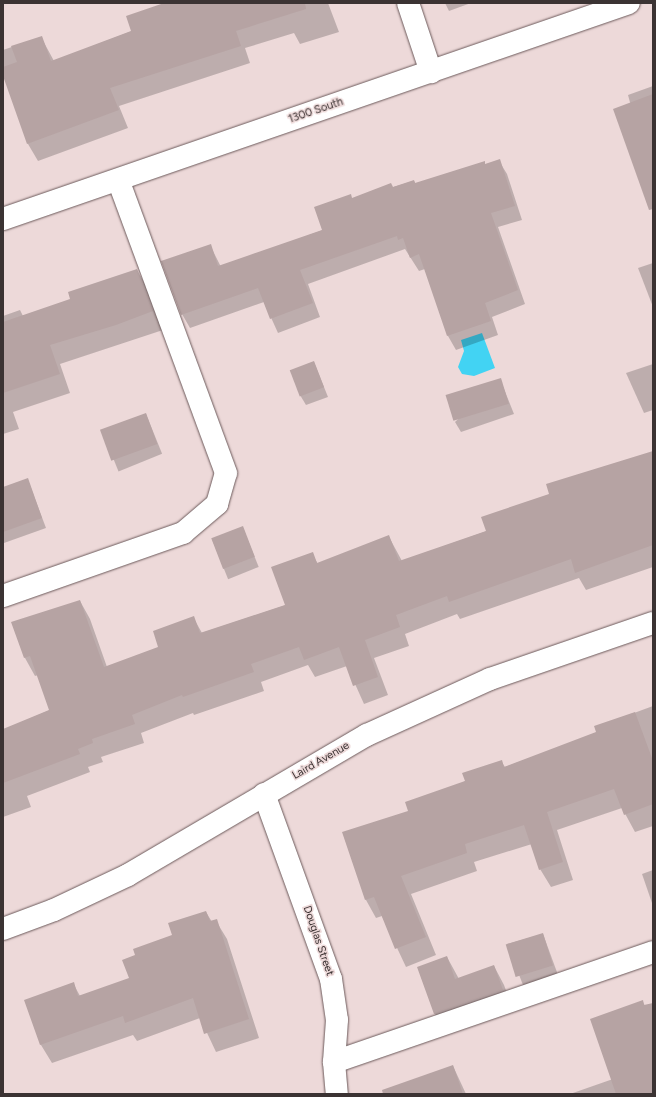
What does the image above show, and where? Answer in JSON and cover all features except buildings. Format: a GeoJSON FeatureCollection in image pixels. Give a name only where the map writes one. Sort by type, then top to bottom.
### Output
{"type":"FeatureCollection","features":[{"type":"Feature","properties":{"kind":"street"},"geometry":{"type":"LineString","coordinates":[[408,3],[431,72]]}},
{"type":"Feature","properties":{"kind":"street","name":"1300 South"},"geometry":{"type":"LineString","coordinates":[[3,219],[629,3]]}},
{"type":"Feature","properties":{"kind":"street"},"geometry":{"type":"LineString","coordinates":[[3,596],[183,533],[217,504],[226,473],[118,180]]}},
{"type":"Feature","properties":{"kind":"street","name":"Laird Avenue"},"geometry":{"type":"LineString","coordinates":[[3,929],[54,910],[128,875],[367,735],[490,679],[653,623]]}},
{"type":"Feature","properties":{"kind":"street","name":"Douglas Street"},"geometry":{"type":"LineString","coordinates":[[264,794],[324,956],[331,979],[337,1020],[334,1062],[337,1094]]}},
{"type":"Feature","properties":{"kind":"street"},"geometry":{"type":"LineString","coordinates":[[334,1062],[653,952]]}},
{"type":"Feature","properties":{"kind":"water"},"geometry":{"type":"Polygon","coordinates":[[[482,333],[495,368],[474,376],[462,374],[458,367],[464,351],[461,340],[482,333]]]}}]}
